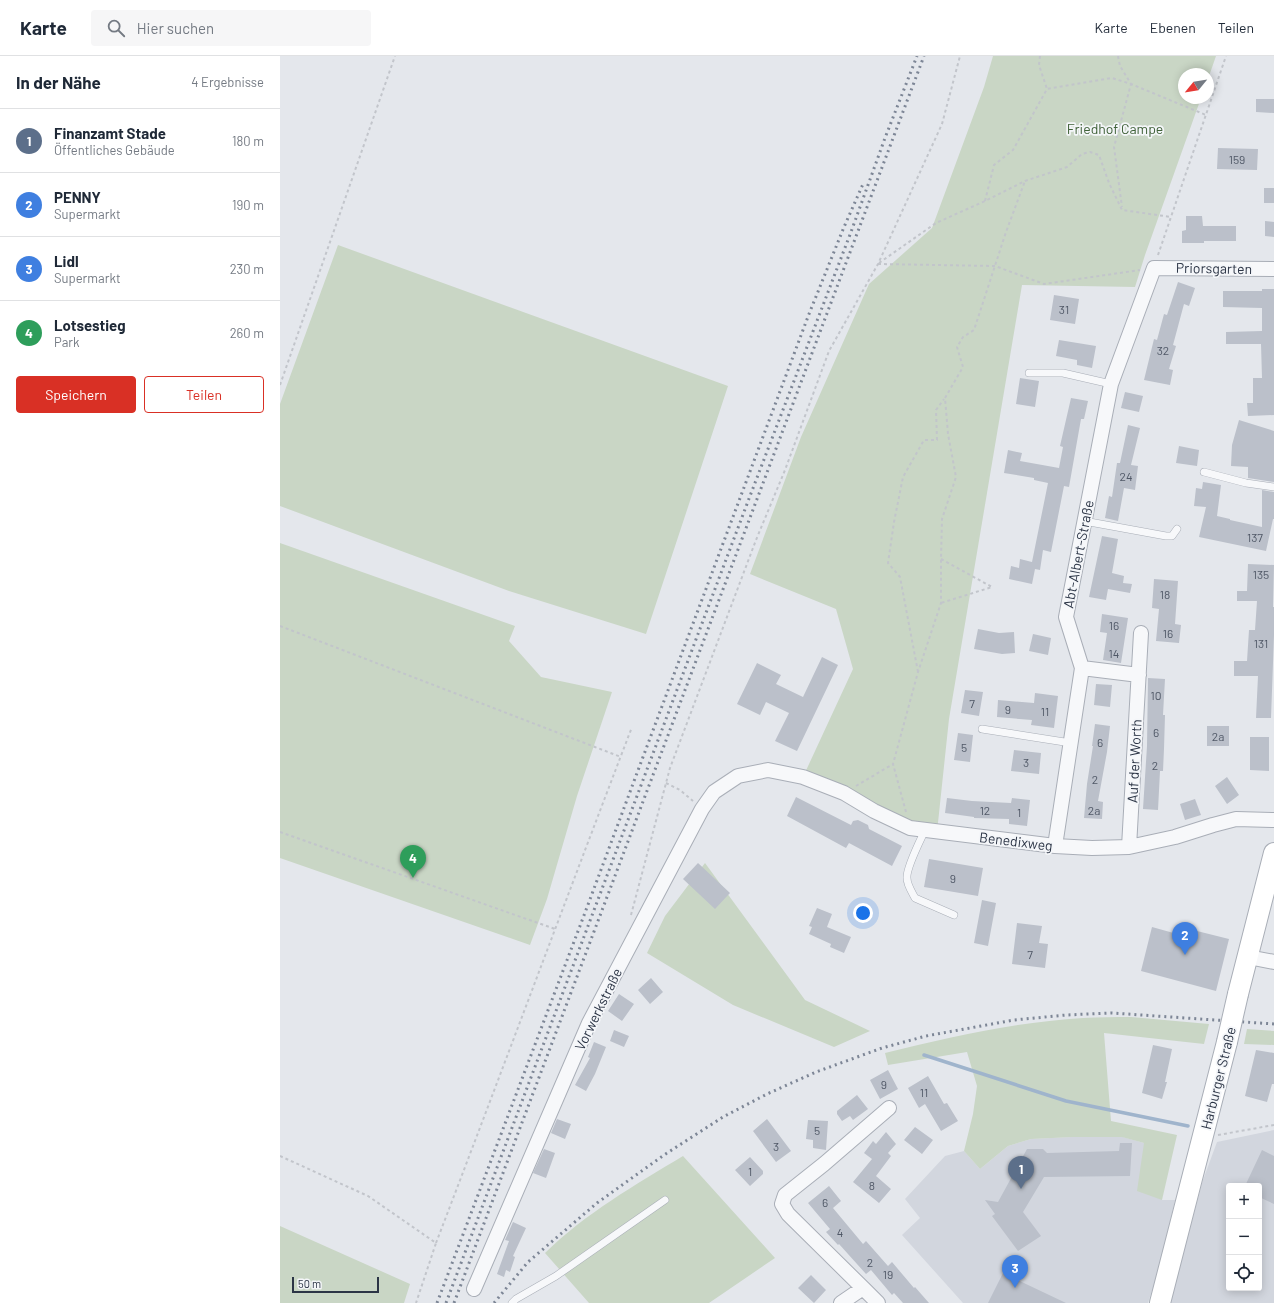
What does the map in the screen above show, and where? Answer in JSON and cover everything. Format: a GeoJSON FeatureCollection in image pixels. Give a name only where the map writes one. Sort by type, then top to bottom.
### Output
{"type":"FeatureCollection","features":[{"type":"Feature","properties":{"kind":"main road","name":"Harburger Straße"},"geometry":{"type":"LineString","coordinates":[[1160,1303],[1274,853]]}},
{"type":"Feature","properties":{"kind":"street","name":"Priorsgarten"},"geometry":{"type":"LineString","coordinates":[[1154,268],[1274,269]]}},
{"type":"Feature","properties":{"kind":"street","name":"Abt-Albert-Straße"},"geometry":{"type":"LineString","coordinates":[[1055,846],[1072,743],[1082,668],[1066,617],[1111,384],[1154,268]]}},
{"type":"Feature","properties":{"kind":"street","name":"Auf der Worth"},"geometry":{"type":"LineString","coordinates":[[1129,847],[1141,633]]}},
{"type":"Feature","properties":{"kind":"street"},"geometry":{"type":"LineString","coordinates":[[1082,668],[1139,675]]}},
{"type":"Feature","properties":{"kind":"street","name":"Benedixweg"},"geometry":{"type":"LineString","coordinates":[[768,770],[803,777],[844,792],[874,811],[910,828],[1055,846],[1092,848],[1129,847],[1176,837],[1213,824],[1236,819],[1274,820]]}},
{"type":"Feature","properties":{"kind":"street","name":"Vorwerkstraße"},"geometry":{"type":"LineString","coordinates":[[474,1289],[590,1023],[702,809],[714,792],[738,776],[768,770]]}},
{"type":"Feature","properties":{"kind":"street"},"geometry":{"type":"LineString","coordinates":[[1248,957],[1274,962]]}},
{"type":"Feature","properties":{"kind":"street"},"geometry":{"type":"LineString","coordinates":[[878,1303],[788,1214],[782,1204],[785,1194],[824,1164],[889,1108]]}},
{"type":"Feature","properties":{"kind":"street"},"geometry":{"type":"LineString","coordinates":[[841,1303],[863,1288]]}},
{"type":"Feature","properties":{"kind":"lane"},"geometry":{"type":"LineString","coordinates":[[1029,372],[1063,374],[1111,384]]}},
{"type":"Feature","properties":{"kind":"lane"},"geometry":{"type":"LineString","coordinates":[[1204,472],[1274,487]]}},
{"type":"Feature","properties":{"kind":"lane"},"geometry":{"type":"LineString","coordinates":[[1084,521],[1166,536],[1172,536],[1177,529]]}},
{"type":"Feature","properties":{"kind":"lane"},"geometry":{"type":"LineString","coordinates":[[982,729],[1072,743]]}},
{"type":"Feature","properties":{"kind":"lane"},"geometry":{"type":"LineString","coordinates":[[925,830],[909,867],[907,877],[910,888],[915,898],[954,915]]}},
{"type":"Feature","properties":{"kind":"lane"},"geometry":{"type":"LineString","coordinates":[[512,1303],[516,1299],[556,1276],[665,1200]]}},
{"type":"Feature","properties":{"kind":"path"},"geometry":{"type":"LineString","coordinates":[[280,385],[395,56]]}},
{"type":"Feature","properties":{"kind":"path"},"geometry":{"type":"LineString","coordinates":[[630,919],[670,768],[756,540],[785,470],[830,351],[878,264],[942,124],[960,56]]}},
{"type":"Feature","properties":{"kind":"path"},"geometry":{"type":"LineString","coordinates":[[985,201],[994,165],[1013,150],[1047,89],[1040,65],[1040,56]]}},
{"type":"Feature","properties":{"kind":"path"},"geometry":{"type":"LineString","coordinates":[[1118,56],[1120,66],[1131,84],[1114,148],[1122,210]]}},
{"type":"Feature","properties":{"kind":"path"},"geometry":{"type":"LineString","coordinates":[[878,264],[995,266],[1044,284],[1154,268],[1226,56]]}},
{"type":"Feature","properties":{"kind":"path"},"geometry":{"type":"LineString","coordinates":[[1047,89],[1112,78],[1131,84],[1206,115]]}},
{"type":"Feature","properties":{"kind":"path"},"geometry":{"type":"LineString","coordinates":[[878,264],[936,223],[1025,181],[1067,167],[1082,154],[1090,152],[1099,155],[1109,183],[1122,210]]}},
{"type":"Feature","properties":{"kind":"path"},"geometry":{"type":"LineString","coordinates":[[918,672],[900,577],[888,563],[903,476],[924,440],[937,440],[936,410],[945,398],[963,367],[957,347],[963,337],[974,330],[1025,181]]}},
{"type":"Feature","properties":{"kind":"path"},"geometry":{"type":"LineString","coordinates":[[1122,210],[1171,217]]}},
{"type":"Feature","properties":{"kind":"path"},"geometry":{"type":"LineString","coordinates":[[910,828],[893,764],[918,672],[940,603],[942,519],[956,478],[948,434],[945,398]]}},
{"type":"Feature","properties":{"kind":"path"},"geometry":{"type":"LineString","coordinates":[[940,559],[992,587],[940,603]]}},
{"type":"Feature","properties":{"kind":"path"},"geometry":{"type":"LineString","coordinates":[[280,626],[621,757]]}},
{"type":"Feature","properties":{"kind":"path"},"geometry":{"type":"LineString","coordinates":[[416,1303],[436,1243],[503,1070],[632,727]]}},
{"type":"Feature","properties":{"kind":"path"},"geometry":{"type":"LineString","coordinates":[[844,792],[893,764]]}},
{"type":"Feature","properties":{"kind":"path"},"geometry":{"type":"LineString","coordinates":[[666,782],[680,790],[702,809]]}},
{"type":"Feature","properties":{"kind":"path"},"geometry":{"type":"LineString","coordinates":[[280,832],[555,929]]}},
{"type":"Feature","properties":{"kind":"path"},"geometry":{"type":"LineString","coordinates":[[1203,1137],[1229,1134],[1274,1125]]}},
{"type":"Feature","properties":{"kind":"path"},"geometry":{"type":"LineString","coordinates":[[280,1156],[368,1196],[436,1243]]}},
{"type":"Feature","properties":{"kind":"shaded area"},"geometry":{"type":"Polygon","coordinates":[[[1274,1130],[1274,1303],[1170,1303],[1203,1180],[1217,1142],[1274,1130]]]}},
{"type":"Feature","properties":{"kind":"shaded area"},"geometry":{"type":"Polygon","coordinates":[[[1123,1137],[1144,1143],[1162,1200],[1175,1200],[1158,1272],[1148,1303],[963,1303],[902,1235],[920,1218],[905,1199],[945,1156],[964,1151],[980,1169],[1008,1146],[1031,1139],[1123,1137]]]}},
{"type":"Feature","properties":{"kind":"green space","name":"Friedhof Campe"},"geometry":{"type":"Polygon","coordinates":[[[993,56],[1216,56],[1212,68],[1178,68],[1178,104],[1199,104],[1135,287],[1022,285],[949,719],[937,832],[803,777],[853,669],[836,609],[750,574],[801,437],[869,284],[932,228],[984,87],[993,56]]]}},
{"type":"Feature","properties":{"kind":"green space"},"geometry":{"type":"Polygon","coordinates":[[[338,245],[728,386],[646,634],[509,591],[280,506],[280,404],[338,245]]]}},
{"type":"Feature","properties":{"kind":"green space"},"geometry":{"type":"Polygon","coordinates":[[[280,543],[515,626],[509,641],[541,677],[612,692],[577,796],[547,899],[530,945],[280,858],[280,543]]]}},
{"type":"Feature","properties":{"kind":"green space"},"geometry":{"type":"Polygon","coordinates":[[[705,863],[805,1000],[870,1031],[834,1047],[733,1005],[647,953],[665,916],[705,863]]]}},
{"type":"Feature","properties":{"kind":"green space"},"geometry":{"type":"Polygon","coordinates":[[[1131,1017],[1209,1024],[1204,1044],[1104,1033],[1111,1121],[1177,1135],[1162,1200],[1137,1191],[1144,1143],[1122,1137],[1031,1139],[1008,1146],[980,1169],[964,1151],[973,1114],[977,1086],[967,1052],[888,1065],[885,1053],[934,1041],[1033,1023],[1083,1018],[1131,1017]]]}},
{"type":"Feature","properties":{"kind":"green space"},"geometry":{"type":"Polygon","coordinates":[[[1247,1029],[1274,1031],[1274,1045],[1244,1044],[1247,1029]]]}},
{"type":"Feature","properties":{"kind":"green space"},"geometry":{"type":"Polygon","coordinates":[[[683,1156],[775,1258],[709,1303],[589,1303],[545,1253],[577,1225],[611,1200],[683,1156]]]}},
{"type":"Feature","properties":{"kind":"green space"},"geometry":{"type":"Polygon","coordinates":[[[280,1226],[410,1284],[404,1303],[280,1303],[280,1226]]]}},
{"type":"Feature","properties":{"kind":"building"},"geometry":{"type":"Polygon","coordinates":[[[1256,99],[1274,99],[1274,113],[1256,112],[1256,99]]]}},
{"type":"Feature","properties":{"kind":"building"},"geometry":{"type":"Polygon","coordinates":[[[1218,148],[1258,149],[1257,170],[1217,169],[1218,148]]]}},
{"type":"Feature","properties":{"kind":"building"},"geometry":{"type":"Polygon","coordinates":[[[1264,188],[1274,188],[1274,203],[1264,203],[1264,188]]]}},
{"type":"Feature","properties":{"kind":"building"},"geometry":{"type":"Polygon","coordinates":[[[1186,216],[1202,216],[1203,226],[1236,226],[1236,241],[1182,243],[1182,231],[1186,230],[1186,216]]]}},
{"type":"Feature","properties":{"kind":"building"},"geometry":{"type":"Polygon","coordinates":[[[1265,221],[1274,222],[1274,237],[1265,236],[1265,221]]]}},
{"type":"Feature","properties":{"kind":"building"},"geometry":{"type":"Polygon","coordinates":[[[1178,282],[1195,288],[1189,306],[1184,304],[1173,345],[1176,346],[1169,369],[1173,370],[1170,385],[1144,380],[1154,339],[1157,340],[1164,314],[1167,315],[1178,282]]]}},
{"type":"Feature","properties":{"kind":"building"},"geometry":{"type":"Polygon","coordinates":[[[1262,289],[1274,289],[1274,415],[1248,416],[1247,403],[1253,403],[1253,378],[1262,378],[1261,344],[1226,344],[1226,332],[1262,331],[1262,308],[1223,307],[1223,291],[1262,291],[1262,289]]]}},
{"type":"Feature","properties":{"kind":"building"},"geometry":{"type":"Polygon","coordinates":[[[1054,295],[1079,299],[1075,324],[1050,320],[1054,295]]]}},
{"type":"Feature","properties":{"kind":"building"},"geometry":{"type":"Polygon","coordinates":[[[1059,340],[1096,346],[1092,368],[1077,365],[1077,360],[1056,356],[1059,340]]]}},
{"type":"Feature","properties":{"kind":"building"},"geometry":{"type":"Polygon","coordinates":[[[1020,378],[1039,381],[1035,407],[1016,404],[1020,378]]]}},
{"type":"Feature","properties":{"kind":"building"},"geometry":{"type":"Polygon","coordinates":[[[1125,392],[1143,396],[1139,412],[1121,408],[1125,392]]]}},
{"type":"Feature","properties":{"kind":"building"},"geometry":{"type":"Polygon","coordinates":[[[1071,398],[1088,401],[1084,419],[1081,419],[1069,487],[1064,486],[1051,552],[1043,550],[1040,570],[1035,569],[1032,584],[1009,579],[1011,566],[1019,568],[1020,559],[1032,562],[1048,483],[1034,480],[1034,478],[1004,473],[1008,450],[1022,453],[1020,461],[1059,468],[1063,447],[1060,446],[1071,398]]]}},
{"type":"Feature","properties":{"kind":"building"},"geometry":{"type":"Polygon","coordinates":[[[1239,420],[1274,431],[1274,482],[1248,478],[1248,467],[1231,466],[1232,445],[1239,420]]]}},
{"type":"Feature","properties":{"kind":"building"},"geometry":{"type":"Polygon","coordinates":[[[1128,425],[1140,428],[1131,465],[1138,466],[1135,490],[1124,488],[1118,521],[1105,518],[1109,496],[1112,497],[1117,463],[1120,463],[1128,425]]]}},
{"type":"Feature","properties":{"kind":"building"},"geometry":{"type":"Polygon","coordinates":[[[1179,446],[1199,450],[1197,466],[1176,463],[1179,446]]]}},
{"type":"Feature","properties":{"kind":"building"},"geometry":{"type":"Polygon","coordinates":[[[1203,482],[1221,485],[1217,516],[1262,527],[1262,490],[1274,492],[1274,519],[1266,551],[1199,537],[1206,507],[1194,506],[1196,488],[1202,489],[1203,482]]]}},
{"type":"Feature","properties":{"kind":"building"},"geometry":{"type":"Polygon","coordinates":[[[1102,536],[1118,539],[1112,573],[1124,576],[1123,583],[1132,584],[1130,593],[1108,589],[1106,600],[1089,597],[1102,536]]]}},
{"type":"Feature","properties":{"kind":"building"},"geometry":{"type":"Polygon","coordinates":[[[1248,564],[1274,565],[1274,635],[1271,718],[1256,718],[1258,676],[1234,676],[1234,661],[1247,661],[1249,630],[1255,630],[1257,601],[1237,601],[1237,591],[1247,591],[1248,564]]]}},
{"type":"Feature","properties":{"kind":"building"},"geometry":{"type":"Polygon","coordinates":[[[1154,579],[1178,581],[1175,624],[1181,625],[1179,643],[1156,641],[1159,609],[1152,608],[1154,579]]]}},
{"type":"Feature","properties":{"kind":"building"},"geometry":{"type":"Polygon","coordinates":[[[1102,614],[1128,618],[1121,663],[1103,660],[1107,633],[1100,632],[1102,614]]]}},
{"type":"Feature","properties":{"kind":"building"},"geometry":{"type":"Polygon","coordinates":[[[978,629],[999,633],[1014,632],[1015,653],[1002,654],[974,649],[978,629]]]}},
{"type":"Feature","properties":{"kind":"building"},"geometry":{"type":"Polygon","coordinates":[[[1033,634],[1051,638],[1048,655],[1029,651],[1033,634]]]}},
{"type":"Feature","properties":{"kind":"building"},"geometry":{"type":"Polygon","coordinates":[[[822,657],[838,665],[797,751],[775,741],[789,713],[766,702],[760,715],[737,704],[757,663],[781,675],[776,684],[803,697],[822,657]]]}},
{"type":"Feature","properties":{"kind":"building"},"geometry":{"type":"Polygon","coordinates":[[[1148,678],[1165,679],[1163,715],[1165,715],[1163,771],[1160,771],[1158,810],[1143,809],[1147,746],[1148,678]]]}},
{"type":"Feature","properties":{"kind":"building"},"geometry":{"type":"Polygon","coordinates":[[[1096,684],[1112,685],[1110,707],[1094,705],[1096,684]]]}},
{"type":"Feature","properties":{"kind":"building"},"geometry":{"type":"Polygon","coordinates":[[[965,690],[983,692],[979,716],[961,713],[965,690]]]}},
{"type":"Feature","properties":{"kind":"building"},"geometry":{"type":"Polygon","coordinates":[[[1035,693],[1058,696],[1054,728],[1031,725],[1032,720],[997,717],[998,700],[1034,703],[1035,693]]]}},
{"type":"Feature","properties":{"kind":"building"},"geometry":{"type":"Polygon","coordinates":[[[1095,724],[1110,726],[1098,801],[1103,802],[1102,819],[1084,818],[1095,724]]]}},
{"type":"Feature","properties":{"kind":"building"},"geometry":{"type":"Polygon","coordinates":[[[1207,726],[1229,726],[1229,746],[1207,746],[1207,726]]]}},
{"type":"Feature","properties":{"kind":"building"},"geometry":{"type":"Polygon","coordinates":[[[958,733],[973,735],[970,762],[954,760],[958,733]]]}},
{"type":"Feature","properties":{"kind":"building"},"geometry":{"type":"Polygon","coordinates":[[[1250,737],[1269,737],[1269,771],[1250,770],[1250,737]]]}},
{"type":"Feature","properties":{"kind":"building"},"geometry":{"type":"Polygon","coordinates":[[[1014,750],[1041,753],[1039,774],[1011,771],[1014,750]]]}},
{"type":"Feature","properties":{"kind":"building"},"geometry":{"type":"Polygon","coordinates":[[[1227,777],[1239,795],[1227,804],[1215,786],[1227,777]]]}},
{"type":"Feature","properties":{"kind":"building"},"geometry":{"type":"Polygon","coordinates":[[[796,797],[851,825],[853,821],[858,820],[868,825],[869,829],[902,846],[892,866],[849,843],[846,848],[787,816],[796,797]]]}},
{"type":"Feature","properties":{"kind":"building"},"geometry":{"type":"Polygon","coordinates":[[[947,798],[1011,803],[1012,798],[1030,800],[1027,826],[1009,824],[1009,819],[974,818],[945,813],[947,798]]]}},
{"type":"Feature","properties":{"kind":"building"},"geometry":{"type":"Polygon","coordinates":[[[1195,799],[1201,815],[1185,820],[1180,804],[1195,799]]]}},
{"type":"Feature","properties":{"kind":"building"},"geometry":{"type":"Polygon","coordinates":[[[929,859],[983,868],[978,896],[924,887],[929,859]]]}},
{"type":"Feature","properties":{"kind":"building"},"geometry":{"type":"Polygon","coordinates":[[[698,863],[730,893],[715,909],[683,879],[698,863]]]}},
{"type":"Feature","properties":{"kind":"building"},"geometry":{"type":"Polygon","coordinates":[[[982,900],[996,903],[988,946],[974,943],[982,900]]]}},
{"type":"Feature","properties":{"kind":"building"},"geometry":{"type":"Polygon","coordinates":[[[817,908],[832,914],[827,927],[851,937],[844,953],[830,947],[831,944],[809,934],[812,927],[809,926],[817,908]]]}},
{"type":"Feature","properties":{"kind":"building"},"geometry":{"type":"Polygon","coordinates":[[[1017,923],[1042,926],[1039,943],[1048,944],[1045,968],[1012,964],[1017,923]]]}},
{"type":"Feature","properties":{"kind":"building"},"geometry":{"type":"Polygon","coordinates":[[[1152,927],[1195,939],[1197,931],[1229,939],[1216,991],[1141,971],[1152,927]]]}},
{"type":"Feature","properties":{"kind":"building"},"geometry":{"type":"Polygon","coordinates":[[[651,978],[663,992],[650,1004],[638,990],[651,978]]]}},
{"type":"Feature","properties":{"kind":"building"},"geometry":{"type":"Polygon","coordinates":[[[619,994],[634,1004],[622,1021],[608,1011],[619,994]]]}},
{"type":"Feature","properties":{"kind":"building"},"geometry":{"type":"Polygon","coordinates":[[[614,1030],[629,1036],[624,1047],[610,1041],[614,1030]]]}},
{"type":"Feature","properties":{"kind":"building"},"geometry":{"type":"Polygon","coordinates":[[[594,1042],[606,1047],[586,1091],[575,1085],[590,1058],[588,1057],[594,1042]]]}},
{"type":"Feature","properties":{"kind":"building"},"geometry":{"type":"Polygon","coordinates":[[[1153,1045],[1172,1049],[1165,1082],[1167,1082],[1162,1099],[1142,1093],[1153,1045]]]}},
{"type":"Feature","properties":{"kind":"building"},"geometry":{"type":"Polygon","coordinates":[[[1256,1050],[1274,1053],[1274,1084],[1272,1084],[1267,1102],[1245,1096],[1256,1050]]]}},
{"type":"Feature","properties":{"kind":"building"},"geometry":{"type":"Polygon","coordinates":[[[888,1070],[898,1089],[880,1099],[870,1080],[888,1070]]]}},
{"type":"Feature","properties":{"kind":"building"},"geometry":{"type":"Polygon","coordinates":[[[928,1076],[944,1104],[947,1103],[958,1121],[941,1131],[925,1104],[919,1108],[908,1088],[928,1076]]]}},
{"type":"Feature","properties":{"kind":"building"},"geometry":{"type":"Polygon","coordinates":[[[857,1095],[868,1109],[853,1120],[850,1116],[842,1121],[837,1114],[837,1111],[857,1095]]]}},
{"type":"Feature","properties":{"kind":"building"},"geometry":{"type":"Polygon","coordinates":[[[557,1119],[571,1124],[565,1139],[551,1133],[557,1119]]]}},
{"type":"Feature","properties":{"kind":"building"},"geometry":{"type":"Polygon","coordinates":[[[767,1119],[791,1151],[776,1162],[753,1131],[767,1119]]]}},
{"type":"Feature","properties":{"kind":"building"},"geometry":{"type":"Polygon","coordinates":[[[808,1120],[828,1121],[826,1150],[813,1148],[813,1140],[806,1139],[808,1120]]]}},
{"type":"Feature","properties":{"kind":"building"},"geometry":{"type":"Polygon","coordinates":[[[915,1127],[933,1140],[922,1154],[904,1140],[915,1127]]]}},
{"type":"Feature","properties":{"kind":"building"},"geometry":{"type":"Polygon","coordinates":[[[886,1132],[896,1144],[888,1153],[891,1156],[876,1176],[891,1189],[879,1203],[853,1182],[872,1159],[864,1153],[873,1141],[876,1144],[886,1132]]]}},
{"type":"Feature","properties":{"kind":"building"},"geometry":{"type":"Polygon","coordinates":[[[1120,1143],[1132,1143],[1130,1176],[1044,1177],[1023,1212],[1041,1236],[1018,1251],[992,1216],[995,1214],[985,1200],[998,1202],[1027,1149],[1043,1149],[1047,1153],[1119,1151],[1120,1143]]]}},
{"type":"Feature","properties":{"kind":"building"},"geometry":{"type":"Polygon","coordinates":[[[544,1149],[555,1153],[546,1178],[533,1173],[544,1149]]]}},
{"type":"Feature","properties":{"kind":"building"},"geometry":{"type":"Polygon","coordinates":[[[1262,1150],[1274,1156],[1274,1204],[1262,1198],[1262,1183],[1246,1183],[1262,1150]]]}},
{"type":"Feature","properties":{"kind":"building"},"geometry":{"type":"Polygon","coordinates":[[[750,1157],[763,1171],[763,1174],[750,1186],[735,1170],[750,1157]]]}},
{"type":"Feature","properties":{"kind":"building"},"geometry":{"type":"Polygon","coordinates":[[[829,1186],[841,1201],[833,1208],[863,1244],[866,1241],[888,1266],[892,1262],[929,1303],[903,1303],[894,1293],[892,1295],[871,1270],[866,1274],[826,1232],[830,1229],[808,1203],[829,1186]]]}},
{"type":"Feature","properties":{"kind":"building"},"geometry":{"type":"Polygon","coordinates":[[[513,1222],[526,1228],[513,1256],[515,1257],[510,1272],[506,1270],[504,1277],[497,1274],[509,1241],[505,1240],[513,1222]]]}},
{"type":"Feature","properties":{"kind":"building"},"geometry":{"type":"Polygon","coordinates":[[[1003,1273],[1066,1303],[988,1303],[1003,1273]]]}},
{"type":"Feature","properties":{"kind":"building"},"geometry":{"type":"Polygon","coordinates":[[[811,1275],[826,1290],[814,1303],[798,1288],[811,1275]]]}},
{"type":"Feature","properties":{"kind":"waterway"},"geometry":{"type":"LineString","coordinates":[[924,1055],[1066,1101],[1188,1126]]}},
{"type":"Feature","properties":{"kind":"railway"},"geometry":{"type":"LineString","coordinates":[[446,1303],[917,56]]}},
{"type":"Feature","properties":{"kind":"railway"},"geometry":{"type":"LineString","coordinates":[[454,1303],[924,56]]}},
{"type":"Feature","properties":{"kind":"railway"},"geometry":{"type":"LineString","coordinates":[[437,1303],[809,314],[863,184]]}},
{"type":"Feature","properties":{"kind":"railway"},"geometry":{"type":"LineString","coordinates":[[494,1303],[528,1262],[597,1203],[664,1155],[723,1117],[767,1094],[816,1072],[882,1048],[926,1036],[1014,1020],[1066,1015],[1112,1013],[1274,1024]]}},
{"type":"Feature","properties":{"kind":"place","name":"Lotsestieg"},"geometry":{"type":"Point","coordinates":[413,878]}},
{"type":"Feature","properties":{"kind":"place","name":"PENNY"},"geometry":{"type":"Point","coordinates":[1185,955]}},
{"type":"Feature","properties":{"kind":"place","name":"Finanzamt Stade"},"geometry":{"type":"Point","coordinates":[1021,1189]}},
{"type":"Feature","properties":{"kind":"place","name":"Lidl"},"geometry":{"type":"Point","coordinates":[1015,1288]}}]}
